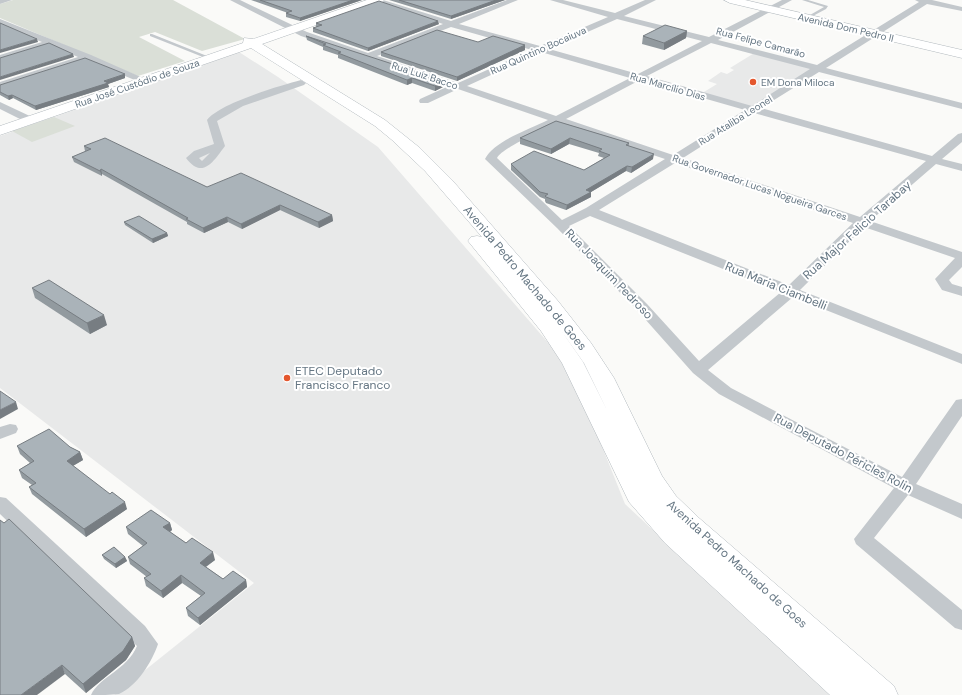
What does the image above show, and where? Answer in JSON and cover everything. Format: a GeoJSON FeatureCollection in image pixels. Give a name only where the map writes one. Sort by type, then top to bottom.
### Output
{"type":"FeatureCollection","features":[{"type":"Feature","properties":{"kind":"street"},"geometry":{"type":"LineString","coordinates":[[0,2],[8,0]]}},
{"type":"Feature","properties":{"kind":"street","name":"Rua Luíz Bacco"},"geometry":{"type":"LineString","coordinates":[[234,0],[290,28],[368,56],[558,119]]}},
{"type":"Feature","properties":{"kind":"street"},"geometry":{"type":"LineString","coordinates":[[290,28],[367,0]]}},
{"type":"Feature","properties":{"kind":"street"},"geometry":{"type":"LineString","coordinates":[[290,28],[377,0]]}},
{"type":"Feature","properties":{"kind":"street","name":"Rua Marcílio Dias"},"geometry":{"type":"LineString","coordinates":[[377,0],[450,24],[751,110],[962,168]]}},
{"type":"Feature","properties":{"kind":"street"},"geometry":{"type":"LineString","coordinates":[[368,56],[514,0]]}},
{"type":"Feature","properties":{"kind":"street","name":"Rua Felipe Camarão"},"geometry":{"type":"LineString","coordinates":[[554,0],[962,106]]}},
{"type":"Feature","properties":{"kind":"street","name":"Rua Quintino Bocaiuva"},"geometry":{"type":"LineString","coordinates":[[424,101],[652,0]]}},
{"type":"Feature","properties":{"kind":"street","name":"Avenida Dom Pedro II"},"geometry":{"type":"LineString","coordinates":[[730,0],[811,16],[874,32]]}},
{"type":"Feature","properties":{"kind":"street","name":"Avenida Dom Pedro II"},"geometry":{"type":"LineString","coordinates":[[744,0],[957,51]]}},
{"type":"Feature","properties":{"kind":"street"},"geometry":{"type":"LineString","coordinates":[[558,119],[712,41],[788,0]]}},
{"type":"Feature","properties":{"kind":"street"},"geometry":{"type":"LineString","coordinates":[[924,0],[962,9]]}},
{"type":"Feature","properties":{"kind":"street","name":"Rua Ataliba Leonel"},"geometry":{"type":"LineString","coordinates":[[561,225],[590,211],[924,0]]}},
{"type":"Feature","properties":{"kind":"street"},"geometry":{"type":"LineString","coordinates":[[0,22],[142,80]]}},
{"type":"Feature","properties":{"kind":"street"},"geometry":{"type":"LineString","coordinates":[[0,30],[13,27]]}},
{"type":"Feature","properties":{"kind":"street","name":"Rua José Custódio de Souza"},"geometry":{"type":"LineString","coordinates":[[0,126],[27,119],[290,28]]}},
{"type":"Feature","properties":{"kind":"street"},"geometry":{"type":"LineString","coordinates":[[0,58],[51,42]]}},
{"type":"Feature","properties":{"kind":"street","name":"Avenida Pedro Machado de Goes"},"geometry":{"type":"LineString","coordinates":[[245,44],[301,83],[348,112],[388,144],[453,212],[548,327],[577,370],[628,477],[638,496],[650,512],[674,536],[851,695]]}},
{"type":"Feature","properties":{"kind":"street","name":"Avenida Pedro Machado de Goes"},"geometry":{"type":"LineString","coordinates":[[245,44],[380,123],[395,134],[452,190],[545,298],[594,362],[620,411],[652,481],[662,496],[690,525],[883,695]]}},
{"type":"Feature","properties":{"kind":"street"},"geometry":{"type":"LineString","coordinates":[[0,85],[88,57]]}},
{"type":"Feature","properties":{"kind":"street"},"geometry":{"type":"LineString","coordinates":[[220,146],[218,135],[212,120],[214,116],[236,106],[301,83]]}},
{"type":"Feature","properties":{"kind":"street"},"geometry":{"type":"LineString","coordinates":[[0,105],[27,119]]}},
{"type":"Feature","properties":{"kind":"street","name":"Rua José Custódio de Souza"},"geometry":{"type":"LineString","coordinates":[[0,131],[27,119]]}},
{"type":"Feature","properties":{"kind":"street","name":"Rua Governador Lucas Nogueira Garces"},"geometry":{"type":"LineString","coordinates":[[558,119],[864,221],[962,256]]}},
{"type":"Feature","properties":{"kind":"street","name":"Rua Joaquim Pedroso"},"geometry":{"type":"LineString","coordinates":[[558,119],[503,148],[494,154],[491,159],[561,225],[642,308],[698,370],[725,391]]}},
{"type":"Feature","properties":{"kind":"street","name":"Rua Major Felicio Tarabay"},"geometry":{"type":"LineString","coordinates":[[698,370],[790,292],[864,221],[962,136]]}},
{"type":"Feature","properties":{"kind":"street","name":"Rua Maria Ciambelli"},"geometry":{"type":"LineString","coordinates":[[590,211],[790,292],[962,359]]}},
{"type":"Feature","properties":{"kind":"street"},"geometry":{"type":"LineString","coordinates":[[962,259],[942,279],[947,287],[962,292]]}},
{"type":"Feature","properties":{"kind":"street","name":"Rua Deputado Péricles Rolin"},"geometry":{"type":"LineString","coordinates":[[725,391],[905,486],[962,512]]}},
{"type":"Feature","properties":{"kind":"street"},"geometry":{"type":"LineString","coordinates":[[962,404],[905,486],[863,538],[962,622]]}},
{"type":"Feature","properties":{"kind":"street"},"geometry":{"type":"LineString","coordinates":[[0,504],[138,632],[148,644],[144,658],[134,670],[102,695]]}},
{"type":"Feature","properties":{"kind":"lane"},"geometry":{"type":"LineString","coordinates":[[804,0],[826,6],[811,16]]}},
{"type":"Feature","properties":{"kind":"lane"},"geometry":{"type":"LineString","coordinates":[[152,35],[206,57]]}},
{"type":"Feature","properties":{"kind":"shaded area"},"geometry":{"type":"Polygon","coordinates":[[[13,0],[173,0],[245,39],[202,51],[155,32],[139,37],[185,61],[138,76],[0,18],[0,4],[13,0]]]}},
{"type":"Feature","properties":{"kind":"shaded area","name":"ETEC Deputado Francisco Franco"},"geometry":{"type":"Polygon","coordinates":[[[239,52],[278,77],[378,147],[571,369],[625,504],[830,695],[114,695],[254,583],[0,388],[0,136],[239,52]]]}},
{"type":"Feature","properties":{"kind":"shaded area","name":"EM Dona Miloca"},"geometry":{"type":"Polygon","coordinates":[[[756,52],[814,68],[751,110],[699,95],[717,84],[708,81],[721,72],[727,74],[734,70],[730,68],[756,52]]]}},
{"type":"Feature","properties":{"kind":"shaded area"},"geometry":{"type":"Polygon","coordinates":[[[54,117],[75,126],[32,142],[12,131],[54,117]]]}},
{"type":"Feature","properties":{"kind":"building"},"geometry":{"type":"Polygon","coordinates":[[[260,0],[353,0],[300,18],[286,13],[292,11],[260,0]]]}},
{"type":"Feature","properties":{"kind":"building"},"geometry":{"type":"Polygon","coordinates":[[[399,0],[496,0],[451,16],[399,0]]]}},
{"type":"Feature","properties":{"kind":"building"},"geometry":{"type":"Polygon","coordinates":[[[379,1],[438,21],[368,48],[313,28],[322,25],[316,23],[379,1]]]}},
{"type":"Feature","properties":{"kind":"building"},"geometry":{"type":"Polygon","coordinates":[[[0,23],[37,39],[0,50],[0,23]]]}},
{"type":"Feature","properties":{"kind":"building"},"geometry":{"type":"Polygon","coordinates":[[[665,25],[687,31],[664,43],[643,36],[665,25]]]}},
{"type":"Feature","properties":{"kind":"building"},"geometry":{"type":"Polygon","coordinates":[[[437,30],[478,42],[493,36],[525,45],[457,77],[381,52],[437,30]]]}},
{"type":"Feature","properties":{"kind":"building"},"geometry":{"type":"Polygon","coordinates":[[[306,36],[445,81],[435,86],[412,78],[407,80],[338,53],[341,52],[306,36]]]}},
{"type":"Feature","properties":{"kind":"building"},"geometry":{"type":"Polygon","coordinates":[[[49,43],[73,54],[0,77],[0,58],[49,43]]]}},
{"type":"Feature","properties":{"kind":"building"},"geometry":{"type":"Polygon","coordinates":[[[85,58],[125,74],[104,81],[108,83],[35,106],[12,95],[8,96],[0,92],[0,85],[85,58]]]}},
{"type":"Feature","properties":{"kind":"building"},"geometry":{"type":"Polygon","coordinates":[[[556,121],[629,143],[626,145],[654,154],[632,167],[627,166],[586,190],[591,192],[567,205],[546,197],[545,196],[548,194],[540,192],[511,164],[534,151],[584,170],[610,155],[599,151],[602,149],[570,138],[551,149],[520,138],[556,121]]]}},
{"type":"Feature","properties":{"kind":"building"},"geometry":{"type":"Polygon","coordinates":[[[105,138],[207,187],[241,173],[332,215],[318,222],[280,205],[241,224],[227,217],[203,228],[101,169],[100,171],[72,157],[91,149],[84,146],[105,138]]]}},
{"type":"Feature","properties":{"kind":"building"},"geometry":{"type":"Polygon","coordinates":[[[139,216],[167,233],[152,239],[124,222],[139,216]]]}},
{"type":"Feature","properties":{"kind":"building"},"geometry":{"type":"Polygon","coordinates":[[[49,280],[104,315],[87,323],[32,288],[49,280]]]}},
{"type":"Feature","properties":{"kind":"building"},"geometry":{"type":"Polygon","coordinates":[[[0,391],[16,402],[0,410],[0,391]]]}},
{"type":"Feature","properties":{"kind":"building"},"geometry":{"type":"Polygon","coordinates":[[[49,429],[70,447],[80,452],[67,461],[110,494],[112,492],[125,502],[84,529],[29,487],[36,483],[19,470],[34,461],[17,446],[49,429]]]}},
{"type":"Feature","properties":{"kind":"building"},"geometry":{"type":"Polygon","coordinates":[[[151,510],[170,523],[163,527],[186,543],[192,538],[213,552],[200,563],[223,579],[233,571],[246,580],[198,618],[186,608],[205,593],[181,575],[161,591],[144,578],[151,574],[128,557],[147,543],[126,527],[151,510]]]}},
{"type":"Feature","properties":{"kind":"building"},"geometry":{"type":"Polygon","coordinates":[[[9,519],[132,637],[123,651],[83,684],[62,665],[21,695],[0,695],[0,520],[4,523],[9,519]]]}},
{"type":"Feature","properties":{"kind":"building"},"geometry":{"type":"Polygon","coordinates":[[[114,547],[125,557],[115,564],[102,555],[114,547]]]}},
{"type":"Feature","properties":{"kind":"place","name":"EM Dona Miloca"},"geometry":{"type":"Point","coordinates":[753,82]}},
{"type":"Feature","properties":{"kind":"place","name":"ETEC Deputado Francisco Franco"},"geometry":{"type":"Point","coordinates":[287,378]}}]}
